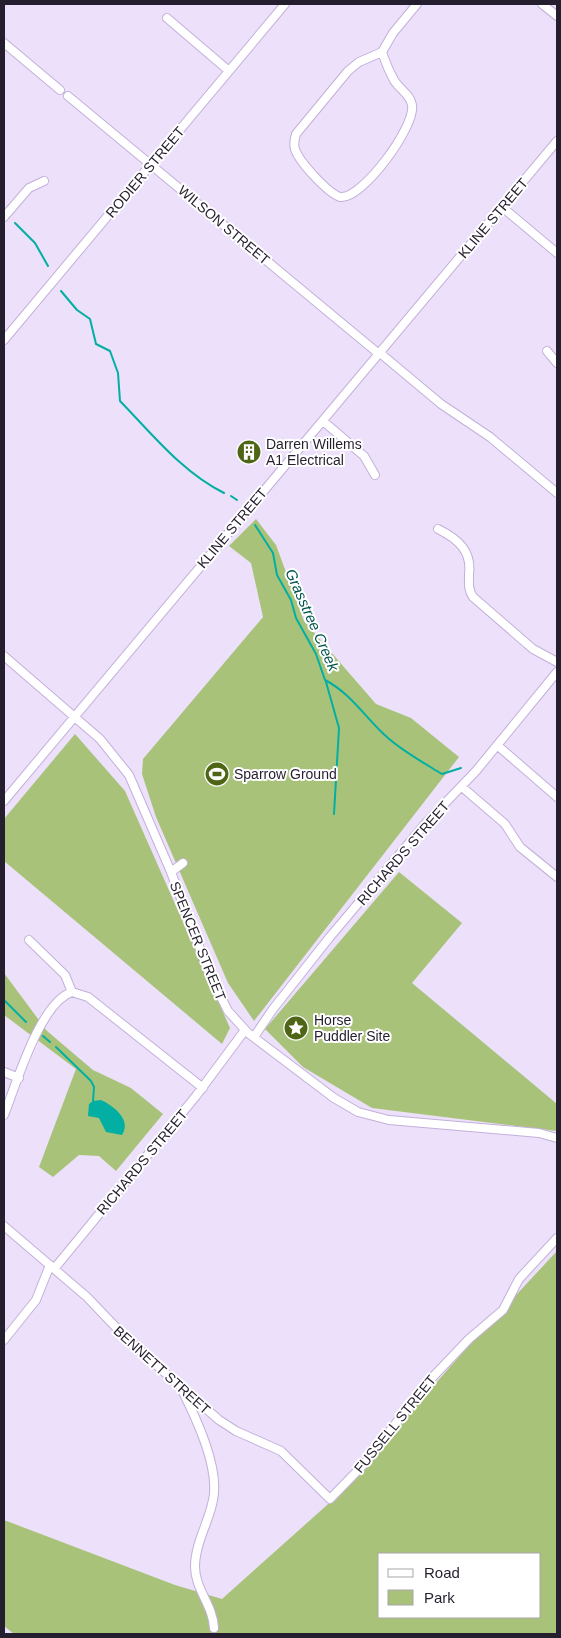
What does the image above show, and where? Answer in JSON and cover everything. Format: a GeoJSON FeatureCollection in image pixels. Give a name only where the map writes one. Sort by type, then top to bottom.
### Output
{"type":"FeatureCollection","features":[{"type":"Feature","properties":{"kind":"street","name":"RODIER STREET"},"geometry":{"type":"LineString","coordinates":[[5,334],[151,165],[285,4]]}},
{"type":"Feature","properties":{"kind":"street"},"geometry":{"type":"LineString","coordinates":[[382,52],[394,80],[411,101],[412,115],[399,139],[372,175],[356,193],[342,198],[330,192],[300,158],[295,148],[295,138],[300,127],[348,71],[359,62],[382,52],[393,33],[417,4]]}},
{"type":"Feature","properties":{"kind":"street"},"geometry":{"type":"LineString","coordinates":[[542,4],[557,16]]}},
{"type":"Feature","properties":{"kind":"street"},"geometry":{"type":"LineString","coordinates":[[167,18],[229,71]]}},
{"type":"Feature","properties":{"kind":"street"},"geometry":{"type":"LineString","coordinates":[[4,43],[60,90]]}},
{"type":"Feature","properties":{"kind":"street","name":"WILSON STREET"},"geometry":{"type":"LineString","coordinates":[[68,96],[379,354],[441,404],[490,437],[557,493]]}},
{"type":"Feature","properties":{"kind":"street","name":"KLINE STREET"},"geometry":{"type":"LineString","coordinates":[[4,801],[557,141]]}},
{"type":"Feature","properties":{"kind":"street"},"geometry":{"type":"LineString","coordinates":[[4,217],[29,188],[44,180]]}},
{"type":"Feature","properties":{"kind":"street"},"geometry":{"type":"LineString","coordinates":[[502,207],[557,253]]}},
{"type":"Feature","properties":{"kind":"street"},"geometry":{"type":"LineString","coordinates":[[547,351],[557,363]]}},
{"type":"Feature","properties":{"kind":"street"},"geometry":{"type":"LineString","coordinates":[[323,422],[364,456],[375,475]]}},
{"type":"Feature","properties":{"kind":"street"},"geometry":{"type":"LineString","coordinates":[[438,529],[454,538],[468,556],[470,563],[469,587],[472,597],[534,648],[557,662]]}},
{"type":"Feature","properties":{"kind":"street","name":"SPENCER STREET"},"geometry":{"type":"LineString","coordinates":[[4,656],[75,716],[107,746],[130,775],[171,872],[215,987],[228,1010],[245,1030],[334,1098],[365,1114],[389,1120],[539,1133],[557,1138]]}},
{"type":"Feature","properties":{"kind":"street","name":"RICHARDS STREET"},"geometry":{"type":"LineString","coordinates":[[254,1037],[273,1009],[318,952],[425,824],[462,787],[556,676]]}},
{"type":"Feature","properties":{"kind":"street"},"geometry":{"type":"LineString","coordinates":[[497,745],[557,797]]}},
{"type":"Feature","properties":{"kind":"street"},"geometry":{"type":"LineString","coordinates":[[462,787],[504,824],[520,847],[557,877]]}},
{"type":"Feature","properties":{"kind":"street"},"geometry":{"type":"LineString","coordinates":[[171,872],[183,863]]}},
{"type":"Feature","properties":{"kind":"street"},"geometry":{"type":"LineString","coordinates":[[29,940],[66,975],[72,992]]}},
{"type":"Feature","properties":{"kind":"street"},"geometry":{"type":"LineString","coordinates":[[4,1115],[41,1023],[62,998],[72,992],[88,997],[203,1088]]}},
{"type":"Feature","properties":{"kind":"street","name":"RICHARDS STREET"},"geometry":{"type":"LineString","coordinates":[[4,1340],[36,1300],[52,1267],[203,1088],[245,1030]]}},
{"type":"Feature","properties":{"kind":"street"},"geometry":{"type":"LineString","coordinates":[[4,1072],[19,1078]]}},
{"type":"Feature","properties":{"kind":"street","name":"BENNETT STREET"},"geometry":{"type":"LineString","coordinates":[[4,1226],[86,1297],[129,1342],[224,1424],[281,1451],[330,1499]]}},
{"type":"Feature","properties":{"kind":"street","name":"FUSSELL STREET"},"geometry":{"type":"LineString","coordinates":[[330,1499],[365,1463],[428,1382],[469,1339],[503,1310],[519,1279],[557,1238]]}},
{"type":"Feature","properties":{"kind":"street"},"geometry":{"type":"LineString","coordinates":[[180,1386],[203,1437],[213,1479],[213,1500],[195,1566],[198,1584],[212,1612],[214,1628]]}},
{"type":"Feature","properties":{"kind":"green space"},"geometry":{"type":"Polygon","coordinates":[[[256,519],[276,545],[304,621],[376,704],[411,718],[459,757],[254,1021],[228,983],[156,817],[142,774],[143,759],[263,617],[251,563],[229,546],[256,519]]]}},
{"type":"Feature","properties":{"kind":"green space"},"geometry":{"type":"Polygon","coordinates":[[[75,734],[125,791],[230,1028],[222,1044],[4,861],[4,819],[75,734]]]}},
{"type":"Feature","properties":{"kind":"green space"},"geometry":{"type":"Polygon","coordinates":[[[399,872],[462,923],[412,983],[557,1104],[557,1131],[372,1108],[303,1067],[265,1029],[399,872]]]}},
{"type":"Feature","properties":{"kind":"green space"},"geometry":{"type":"Polygon","coordinates":[[[4,973],[47,1031],[93,1070],[131,1088],[163,1114],[116,1171],[99,1156],[79,1155],[53,1177],[39,1167],[76,1069],[4,1015],[4,973]]]}},
{"type":"Feature","properties":{"kind":"green space"},"geometry":{"type":"Polygon","coordinates":[[[557,1251],[557,1634],[14,1634],[4,1626],[4,1520],[175,1585],[222,1599],[336,1497],[464,1351],[557,1251]]]}},
{"type":"Feature","properties":{"kind":"shaded area"},"geometry":{"type":"Polygon","coordinates":[[[101,1100],[116,1110],[123,1119],[125,1129],[122,1135],[106,1132],[99,1118],[88,1116],[89,1104],[93,1101],[101,1100]]]}},
{"type":"Feature","properties":{"kind":"waterway","name":"Grasstree Creek"},"geometry":{"type":"LineString","coordinates":[[15,223],[35,243],[48,266]]}},
{"type":"Feature","properties":{"kind":"waterway","name":"Grasstree Creek"},"geometry":{"type":"LineString","coordinates":[[61,291],[77,310],[90,319],[96,344],[110,351],[118,373],[120,401],[182,464],[209,485],[224,493]]}},
{"type":"Feature","properties":{"kind":"waterway","name":"Grasstree Creek"},"geometry":{"type":"LineString","coordinates":[[231,496],[237,500]]}},
{"type":"Feature","properties":{"kind":"waterway","name":"Grasstree Creek"},"geometry":{"type":"LineString","coordinates":[[255,525],[273,553],[277,575],[291,600],[296,618],[316,654],[325,680],[343,692],[380,731],[414,757],[442,774],[461,768]]}},
{"type":"Feature","properties":{"kind":"waterway"},"geometry":{"type":"LineString","coordinates":[[326,682],[339,728],[334,814]]}},
{"type":"Feature","properties":{"kind":"waterway"},"geometry":{"type":"LineString","coordinates":[[4,1000],[26,1022]]}},
{"type":"Feature","properties":{"kind":"waterway"},"geometry":{"type":"LineString","coordinates":[[43,1036],[50,1042]]}},
{"type":"Feature","properties":{"kind":"waterway"},"geometry":{"type":"LineString","coordinates":[[56,1047],[91,1081],[94,1087],[93,1101]]}},
{"type":"Feature","properties":{"kind":"place","name":"Darren Willems A1 Electrical"},"geometry":{"type":"Point","coordinates":[249,452]}},
{"type":"Feature","properties":{"kind":"place","name":"Sparrow Ground"},"geometry":{"type":"Point","coordinates":[217,774]}},
{"type":"Feature","properties":{"kind":"place","name":"Horse Puddler Site"},"geometry":{"type":"Point","coordinates":[296,1028]}}]}
